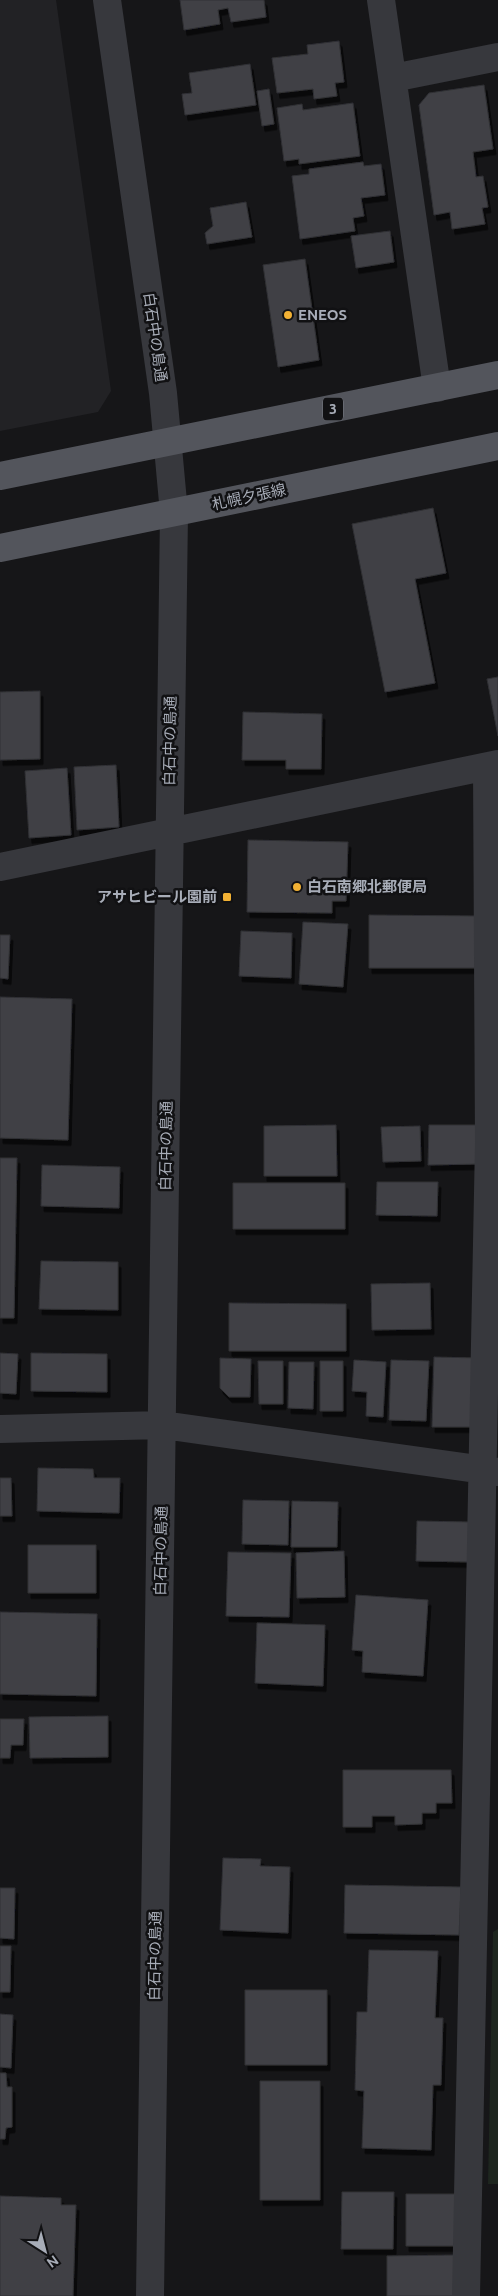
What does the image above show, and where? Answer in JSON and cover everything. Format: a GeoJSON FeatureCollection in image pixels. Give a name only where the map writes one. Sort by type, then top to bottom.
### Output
{"type":"FeatureCollection","features":[{"type":"Feature","properties":{"kind":"main road","name":"3"},"geometry":{"type":"LineString","coordinates":[[0,476],[498,375]]}},
{"type":"Feature","properties":{"kind":"main road","name":"札幌夕張線"},"geometry":{"type":"LineString","coordinates":[[0,548],[498,446]]}},
{"type":"Feature","properties":{"kind":"street","name":"白石中の島通"},"geometry":{"type":"LineString","coordinates":[[107,0],[163,393],[174,513],[150,2296]]}},
{"type":"Feature","properties":{"kind":"street"},"geometry":{"type":"LineString","coordinates":[[381,0],[436,388]]}},
{"type":"Feature","properties":{"kind":"street"},"geometry":{"type":"LineString","coordinates":[[393,78],[498,57]]}},
{"type":"Feature","properties":{"kind":"street"},"geometry":{"type":"LineString","coordinates":[[0,867],[492,766],[493,1142],[486,1900],[466,2296]]}},
{"type":"Feature","properties":{"kind":"street"},"geometry":{"type":"LineString","coordinates":[[0,1429],[163,1424],[490,1471]]}},
{"type":"Feature","properties":{"kind":"shaded area"},"geometry":{"type":"Polygon","coordinates":[[[0,0],[56,0],[111,391],[98,412],[0,431],[0,0]]]}},
{"type":"Feature","properties":{"kind":"shaded area"},"geometry":{"type":"Polygon","coordinates":[[[498,1929],[498,2184],[488,2184],[493,1932],[498,1929]]]}},
{"type":"Feature","properties":{"kind":"building"},"geometry":{"type":"Polygon","coordinates":[[[180,0],[264,0],[266,17],[231,22],[228,8],[218,10],[220,24],[184,30],[180,0]]]}},
{"type":"Feature","properties":{"kind":"building"},"geometry":{"type":"Polygon","coordinates":[[[339,41],[344,82],[335,83],[337,96],[314,99],[313,89],[277,93],[272,58],[308,54],[307,45],[339,41]]]}},
{"type":"Feature","properties":{"kind":"building"},"geometry":{"type":"Polygon","coordinates":[[[250,64],[256,105],[185,115],[182,94],[192,93],[189,73],[250,64]]]}},
{"type":"Feature","properties":{"kind":"building"},"geometry":{"type":"Polygon","coordinates":[[[484,85],[493,149],[473,152],[476,177],[483,176],[488,207],[482,208],[485,224],[452,229],[450,212],[434,215],[419,105],[429,93],[484,85]]]}},
{"type":"Feature","properties":{"kind":"building"},"geometry":{"type":"Polygon","coordinates":[[[269,89],[274,124],[262,126],[257,91],[269,89]]]}},
{"type":"Feature","properties":{"kind":"building"},"geometry":{"type":"Polygon","coordinates":[[[353,103],[360,156],[299,164],[299,159],[284,161],[277,108],[302,104],[303,110],[353,103]]]}},
{"type":"Feature","properties":{"kind":"building"},"geometry":{"type":"Polygon","coordinates":[[[363,162],[364,166],[381,164],[385,195],[361,198],[364,216],[353,218],[355,231],[300,239],[292,176],[309,174],[309,169],[363,162]]]}},
{"type":"Feature","properties":{"kind":"building"},"geometry":{"type":"Polygon","coordinates":[[[246,202],[252,237],[207,244],[205,233],[213,226],[210,208],[246,202]]]}},
{"type":"Feature","properties":{"kind":"building"},"geometry":{"type":"Polygon","coordinates":[[[390,231],[394,262],[356,268],[351,236],[390,231]]]}},
{"type":"Feature","properties":{"kind":"building"},"geometry":{"type":"Polygon","coordinates":[[[305,259],[319,360],[278,367],[263,265],[305,259]]]}},
{"type":"Feature","properties":{"kind":"building"},"geometry":{"type":"Polygon","coordinates":[[[433,508],[446,573],[415,579],[435,683],[385,692],[352,524],[433,508]]]}},
{"type":"Feature","properties":{"kind":"building"},"geometry":{"type":"Polygon","coordinates":[[[498,677],[498,736],[487,679],[498,677]]]}},
{"type":"Feature","properties":{"kind":"building"},"geometry":{"type":"Polygon","coordinates":[[[40,691],[40,759],[0,760],[0,692],[40,691]]]}},
{"type":"Feature","properties":{"kind":"building"},"geometry":{"type":"Polygon","coordinates":[[[243,712],[322,714],[321,769],[286,769],[286,760],[242,760],[243,712]]]}},
{"type":"Feature","properties":{"kind":"building"},"geometry":{"type":"Polygon","coordinates":[[[116,765],[119,827],[77,830],[74,767],[116,765]]]}},
{"type":"Feature","properties":{"kind":"building"},"geometry":{"type":"Polygon","coordinates":[[[67,768],[71,835],[29,838],[25,771],[67,768]]]}},
{"type":"Feature","properties":{"kind":"building"},"geometry":{"type":"Polygon","coordinates":[[[248,840],[348,842],[346,901],[332,901],[332,913],[247,912],[248,840]]]}},
{"type":"Feature","properties":{"kind":"building"},"geometry":{"type":"Polygon","coordinates":[[[369,915],[477,916],[477,968],[369,968],[369,915]]]}},
{"type":"Feature","properties":{"kind":"building"},"geometry":{"type":"Polygon","coordinates":[[[303,922],[348,924],[343,987],[299,984],[303,922]]]}},
{"type":"Feature","properties":{"kind":"building"},"geometry":{"type":"Polygon","coordinates":[[[241,931],[292,933],[291,978],[239,976],[241,931]]]}},
{"type":"Feature","properties":{"kind":"building"},"geometry":{"type":"Polygon","coordinates":[[[0,935],[10,935],[8,979],[0,978],[0,935]]]}},
{"type":"Feature","properties":{"kind":"building"},"geometry":{"type":"Polygon","coordinates":[[[0,997],[72,999],[68,1140],[0,1138],[0,997]]]}},
{"type":"Feature","properties":{"kind":"building"},"geometry":{"type":"Polygon","coordinates":[[[336,1125],[337,1176],[264,1176],[264,1126],[336,1125]]]}},
{"type":"Feature","properties":{"kind":"building"},"geometry":{"type":"Polygon","coordinates":[[[429,1125],[479,1125],[479,1164],[428,1165],[429,1125]]]}},
{"type":"Feature","properties":{"kind":"building"},"geometry":{"type":"Polygon","coordinates":[[[420,1126],[421,1161],[383,1162],[381,1127],[420,1126]]]}},
{"type":"Feature","properties":{"kind":"building"},"geometry":{"type":"Polygon","coordinates":[[[0,1158],[17,1158],[14,1318],[0,1318],[0,1158]]]}},
{"type":"Feature","properties":{"kind":"building"},"geometry":{"type":"Polygon","coordinates":[[[42,1165],[120,1167],[119,1208],[41,1206],[42,1165]]]}},
{"type":"Feature","properties":{"kind":"building"},"geometry":{"type":"Polygon","coordinates":[[[377,1182],[438,1182],[437,1216],[376,1215],[377,1182]]]}},
{"type":"Feature","properties":{"kind":"building"},"geometry":{"type":"Polygon","coordinates":[[[233,1183],[345,1183],[345,1229],[233,1229],[233,1183]]]}},
{"type":"Feature","properties":{"kind":"building"},"geometry":{"type":"Polygon","coordinates":[[[41,1261],[118,1262],[118,1310],[39,1309],[41,1261]]]}},
{"type":"Feature","properties":{"kind":"building"},"geometry":{"type":"Polygon","coordinates":[[[430,1283],[431,1329],[372,1330],[371,1284],[430,1283]]]}},
{"type":"Feature","properties":{"kind":"building"},"geometry":{"type":"Polygon","coordinates":[[[229,1303],[346,1304],[346,1351],[229,1351],[229,1303]]]}},
{"type":"Feature","properties":{"kind":"building"},"geometry":{"type":"Polygon","coordinates":[[[0,1353],[18,1354],[16,1394],[0,1393],[0,1353]]]}},
{"type":"Feature","properties":{"kind":"building"},"geometry":{"type":"Polygon","coordinates":[[[31,1353],[107,1354],[107,1392],[31,1391],[31,1353]]]}},
{"type":"Feature","properties":{"kind":"building"},"geometry":{"type":"Polygon","coordinates":[[[434,1357],[478,1358],[476,1427],[432,1427],[434,1357]]]}},
{"type":"Feature","properties":{"kind":"building"},"geometry":{"type":"Polygon","coordinates":[[[220,1358],[251,1359],[250,1397],[229,1397],[220,1388],[220,1358]]]}},
{"type":"Feature","properties":{"kind":"building"},"geometry":{"type":"Polygon","coordinates":[[[354,1360],[386,1362],[383,1417],[366,1416],[367,1392],[352,1391],[354,1360]]]}},
{"type":"Feature","properties":{"kind":"building"},"geometry":{"type":"Polygon","coordinates":[[[391,1360],[429,1361],[426,1421],[389,1420],[391,1360]]]}},
{"type":"Feature","properties":{"kind":"building"},"geometry":{"type":"Polygon","coordinates":[[[258,1361],[283,1361],[283,1404],[259,1404],[258,1361]]]}},
{"type":"Feature","properties":{"kind":"building"},"geometry":{"type":"Polygon","coordinates":[[[320,1361],[343,1361],[343,1411],[320,1411],[320,1361]]]}},
{"type":"Feature","properties":{"kind":"building"},"geometry":{"type":"Polygon","coordinates":[[[289,1362],[314,1362],[313,1409],[288,1408],[289,1362]]]}},
{"type":"Feature","properties":{"kind":"building"},"geometry":{"type":"Polygon","coordinates":[[[38,1468],[93,1469],[94,1478],[120,1478],[119,1513],[37,1511],[38,1468]]]}},
{"type":"Feature","properties":{"kind":"building"},"geometry":{"type":"Polygon","coordinates":[[[0,1478],[11,1478],[12,1516],[0,1516],[0,1478]]]}},
{"type":"Feature","properties":{"kind":"building"},"geometry":{"type":"Polygon","coordinates":[[[243,1500],[289,1501],[288,1545],[242,1544],[243,1500]]]}},
{"type":"Feature","properties":{"kind":"building"},"geometry":{"type":"Polygon","coordinates":[[[292,1501],[338,1502],[337,1547],[291,1547],[292,1501]]]}},
{"type":"Feature","properties":{"kind":"building"},"geometry":{"type":"Polygon","coordinates":[[[417,1521],[470,1522],[469,1562],[416,1561],[417,1521]]]}},
{"type":"Feature","properties":{"kind":"building"},"geometry":{"type":"Polygon","coordinates":[[[28,1545],[96,1545],[96,1593],[28,1593],[28,1545]]]}},
{"type":"Feature","properties":{"kind":"building"},"geometry":{"type":"Polygon","coordinates":[[[344,1551],[345,1597],[297,1598],[296,1553],[344,1551]]]}},
{"type":"Feature","properties":{"kind":"building"},"geometry":{"type":"Polygon","coordinates":[[[228,1552],[291,1553],[289,1617],[226,1616],[228,1552]]]}},
{"type":"Feature","properties":{"kind":"building"},"geometry":{"type":"Polygon","coordinates":[[[356,1595],[428,1600],[423,1676],[362,1672],[363,1651],[352,1650],[356,1595]]]}},
{"type":"Feature","properties":{"kind":"building"},"geometry":{"type":"Polygon","coordinates":[[[0,1612],[97,1614],[96,1696],[0,1694],[0,1612]]]}},
{"type":"Feature","properties":{"kind":"building"},"geometry":{"type":"Polygon","coordinates":[[[257,1623],[325,1625],[323,1686],[255,1683],[257,1623]]]}},
{"type":"Feature","properties":{"kind":"building"},"geometry":{"type":"Polygon","coordinates":[[[108,1716],[108,1757],[30,1758],[29,1717],[108,1716]]]}},
{"type":"Feature","properties":{"kind":"building"},"geometry":{"type":"Polygon","coordinates":[[[0,1719],[24,1719],[23,1745],[11,1745],[10,1758],[0,1758],[0,1719]]]}},
{"type":"Feature","properties":{"kind":"building"},"geometry":{"type":"Polygon","coordinates":[[[343,1770],[451,1770],[452,1803],[436,1803],[436,1813],[422,1813],[422,1824],[395,1825],[395,1816],[372,1816],[372,1827],[343,1827],[343,1770]]]}},
{"type":"Feature","properties":{"kind":"building"},"geometry":{"type":"Polygon","coordinates":[[[223,1858],[261,1859],[260,1866],[290,1867],[288,1933],[220,1930],[223,1858]]]}},
{"type":"Feature","properties":{"kind":"building"},"geometry":{"type":"Polygon","coordinates":[[[345,1885],[461,1887],[459,1935],[344,1933],[345,1885]]]}},
{"type":"Feature","properties":{"kind":"building"},"geometry":{"type":"Polygon","coordinates":[[[0,1888],[15,1888],[14,1939],[0,1938],[0,1888]]]}},
{"type":"Feature","properties":{"kind":"building"},"geometry":{"type":"Polygon","coordinates":[[[0,1946],[11,1946],[10,1992],[0,1992],[0,1946]]]}},
{"type":"Feature","properties":{"kind":"building"},"geometry":{"type":"Polygon","coordinates":[[[369,1950],[438,1951],[435,2018],[443,2018],[441,2085],[433,2085],[431,2150],[362,2148],[364,2091],[355,2090],[357,2012],[367,2012],[369,1950]]]}},
{"type":"Feature","properties":{"kind":"building"},"geometry":{"type":"Polygon","coordinates":[[[245,1990],[327,1990],[327,2065],[245,2065],[245,1990]]]}},
{"type":"Feature","properties":{"kind":"building"},"geometry":{"type":"Polygon","coordinates":[[[0,2014],[13,2015],[11,2068],[0,2067],[0,2014]]]}},
{"type":"Feature","properties":{"kind":"building"},"geometry":{"type":"Polygon","coordinates":[[[0,2073],[6,2073],[7,2087],[12,2087],[12,2127],[6,2128],[5,2139],[0,2139],[0,2073]]]}},
{"type":"Feature","properties":{"kind":"building"},"geometry":{"type":"Polygon","coordinates":[[[260,2081],[320,2081],[320,2200],[260,2200],[260,2081]]]}},
{"type":"Feature","properties":{"kind":"building"},"geometry":{"type":"Polygon","coordinates":[[[342,2192],[394,2192],[393,2249],[341,2249],[342,2192]]]}},
{"type":"Feature","properties":{"kind":"building"},"geometry":{"type":"Polygon","coordinates":[[[406,2194],[458,2194],[458,2246],[406,2246],[406,2194]]]}},
{"type":"Feature","properties":{"kind":"building"},"geometry":{"type":"Polygon","coordinates":[[[0,2196],[61,2198],[61,2205],[76,2205],[73,2296],[0,2296],[0,2196]]]}},
{"type":"Feature","properties":{"kind":"building"},"geometry":{"type":"Polygon","coordinates":[[[455,2255],[454,2296],[387,2296],[387,2256],[455,2255]]]}},
{"type":"Feature","properties":{"kind":"place","name":"ENEOS"},"geometry":{"type":"Point","coordinates":[288,315]}},
{"type":"Feature","properties":{"kind":"place","name":"白石南郷北郵便局"},"geometry":{"type":"Point","coordinates":[297,887]}},
{"type":"Feature","properties":{"kind":"place","name":"アサヒビール園前"},"geometry":{"type":"Point","coordinates":[227,897]}}]}
